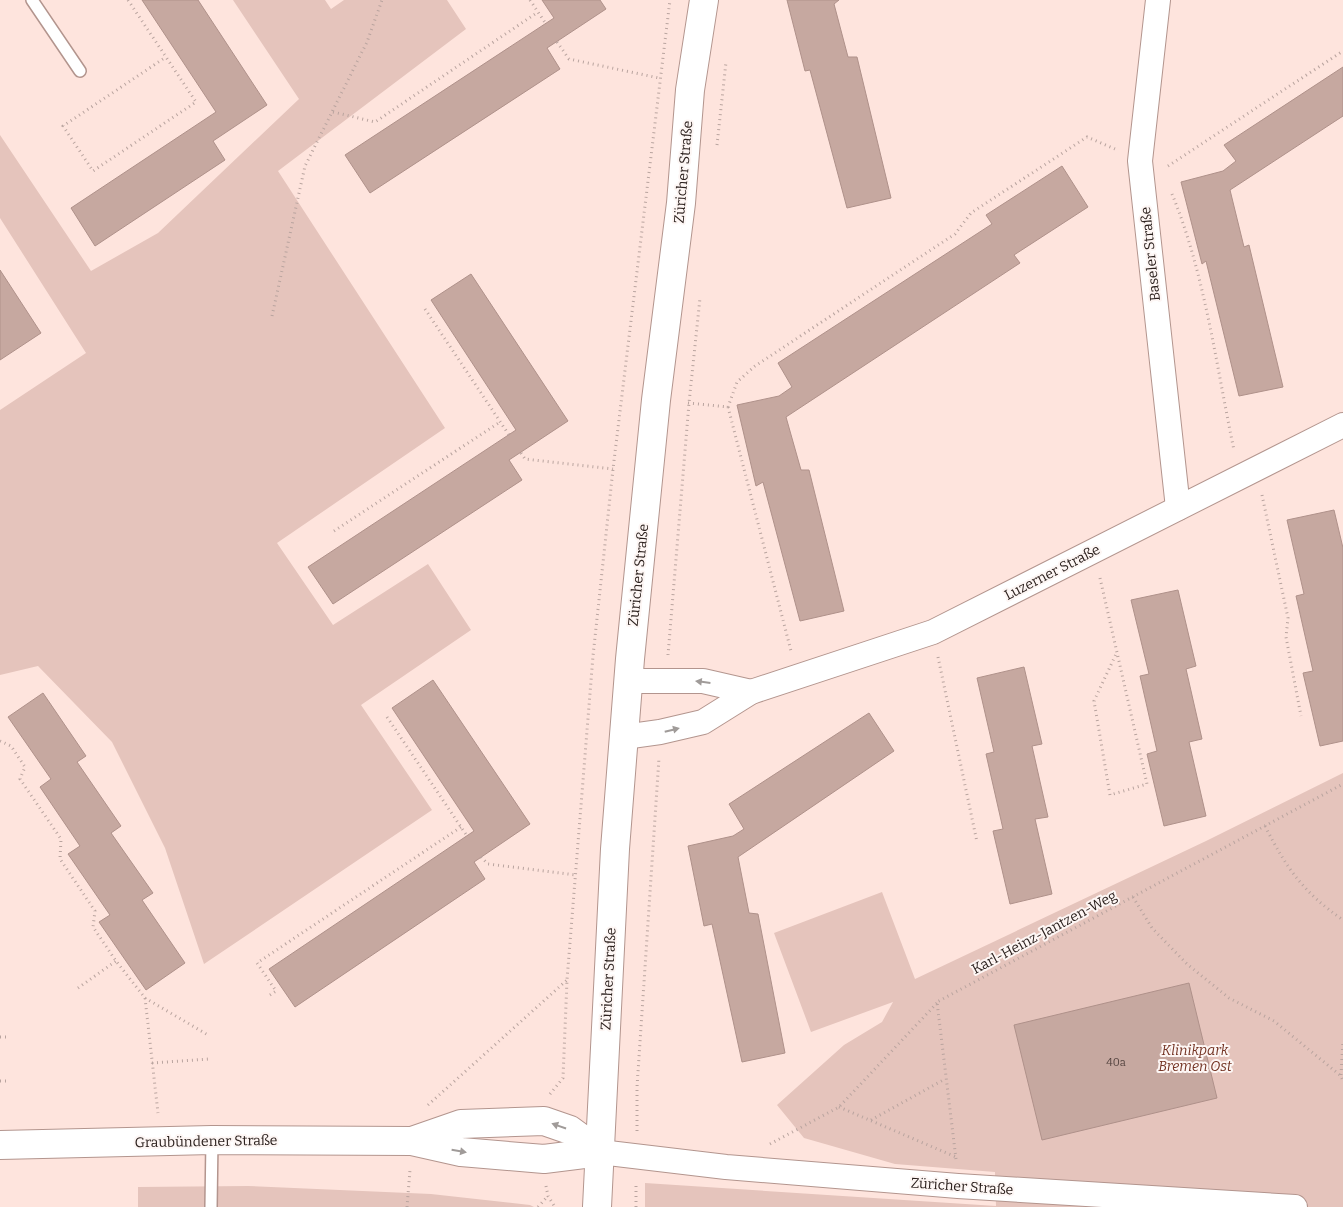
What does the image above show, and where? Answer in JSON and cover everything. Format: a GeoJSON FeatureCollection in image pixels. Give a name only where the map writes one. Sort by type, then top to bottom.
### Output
{"type":"FeatureCollection","features":[{"type":"Feature","properties":{"kind":"main road","name":"Züricher Straße"},"geometry":{"type":"LineString","coordinates":[[597,1207],[615,849],[628,682],[656,400],[681,203],[690,90],[704,0]]}},
{"type":"Feature","properties":{"kind":"main road","name":"Graubündener Straße"},"geometry":{"type":"LineString","coordinates":[[412,1141],[461,1124],[544,1121],[570,1130],[600,1152]]}},
{"type":"Feature","properties":{"kind":"main road","name":"Graubündener Straße"},"geometry":{"type":"LineString","coordinates":[[0,1145],[212,1140],[412,1141],[461,1152],[544,1159],[600,1152]]}},
{"type":"Feature","properties":{"kind":"street","name":"Baseler Straße"},"geometry":{"type":"LineString","coordinates":[[1158,0],[1140,161],[1178,508]]}},
{"type":"Feature","properties":{"kind":"street","name":"Luzerner Straße"},"geometry":{"type":"LineString","coordinates":[[624,737],[660,732],[703,722],[750,692],[797,675],[933,632],[1343,425]]}},
{"type":"Feature","properties":{"kind":"street"},"geometry":{"type":"LineString","coordinates":[[628,682],[702,681],[750,692]]}},
{"type":"Feature","properties":{"kind":"street","name":"Züricher Straße"},"geometry":{"type":"LineString","coordinates":[[600,1152],[726,1167],[958,1186],[1174,1203],[1294,1207]]}},
{"type":"Feature","properties":{"kind":"lane"},"geometry":{"type":"LineString","coordinates":[[32,0],[80,71]]}},
{"type":"Feature","properties":{"kind":"lane"},"geometry":{"type":"LineString","coordinates":[[211,1207],[212,1140]]}},
{"type":"Feature","properties":{"kind":"path"},"geometry":{"type":"LineString","coordinates":[[128,0],[166,57],[196,102],[92,171],[63,126],[166,57]]}},
{"type":"Feature","properties":{"kind":"path"},"geometry":{"type":"LineString","coordinates":[[272,316],[301,178],[367,42],[382,0]]}},
{"type":"Feature","properties":{"kind":"path"},"geometry":{"type":"LineString","coordinates":[[530,0],[546,24]]}},
{"type":"Feature","properties":{"kind":"path"},"geometry":{"type":"LineString","coordinates":[[544,1121],[543,1102],[563,1078],[567,980],[593,656],[613,469],[659,78],[670,0]]}},
{"type":"Feature","properties":{"kind":"path"},"geometry":{"type":"LineString","coordinates":[[333,112],[375,122],[538,12]]}},
{"type":"Feature","properties":{"kind":"path"},"geometry":{"type":"LineString","coordinates":[[557,42],[569,59],[659,78]]}},
{"type":"Feature","properties":{"kind":"path"},"geometry":{"type":"LineString","coordinates":[[797,675],[728,407],[737,382],[755,366],[955,234],[971,213],[1087,136],[1162,170],[1343,52]]}},
{"type":"Feature","properties":{"kind":"path"},"geometry":{"type":"LineString","coordinates":[[716,148],[726,59]]}},
{"type":"Feature","properties":{"kind":"path"},"geometry":{"type":"LineString","coordinates":[[1170,188],[1181,215],[1288,618],[1286,637],[1301,716]]}},
{"type":"Feature","properties":{"kind":"path"},"geometry":{"type":"LineString","coordinates":[[666,681],[700,295]]}},
{"type":"Feature","properties":{"kind":"path"},"geometry":{"type":"LineString","coordinates":[[425,309],[509,435]]}},
{"type":"Feature","properties":{"kind":"path"},"geometry":{"type":"LineString","coordinates":[[656,400],[728,407]]}},
{"type":"Feature","properties":{"kind":"path"},"geometry":{"type":"LineString","coordinates":[[334,531],[500,422]]}},
{"type":"Feature","properties":{"kind":"path"},"geometry":{"type":"LineString","coordinates":[[520,452],[525,459],[613,469]]}},
{"type":"Feature","properties":{"kind":"path"},"geometry":{"type":"LineString","coordinates":[[1094,550],[1147,784],[1110,795],[1094,701],[1117,652]]}},
{"type":"Feature","properties":{"kind":"path"},"geometry":{"type":"LineString","coordinates":[[933,632],[977,842]]}},
{"type":"Feature","properties":{"kind":"path"},"geometry":{"type":"LineString","coordinates":[[387,718],[467,836]]}},
{"type":"Feature","properties":{"kind":"path"},"geometry":{"type":"LineString","coordinates":[[637,1156],[636,1087],[660,732]]}},
{"type":"Feature","properties":{"kind":"path"},"geometry":{"type":"LineString","coordinates":[[0,741],[11,746],[25,767],[20,779],[61,839],[60,859],[95,910],[93,927],[116,962],[145,998],[208,1035]]}},
{"type":"Feature","properties":{"kind":"path","name":"Karl-Heinz-Jantzen-Weg"},"geometry":{"type":"LineString","coordinates":[[726,1167],[839,1107],[937,1002],[1343,784]]}},
{"type":"Feature","properties":{"kind":"path"},"geometry":{"type":"LineString","coordinates":[[1265,826],[1283,862],[1302,886],[1324,907],[1343,920]]}},
{"type":"Feature","properties":{"kind":"path"},"geometry":{"type":"LineString","coordinates":[[270,995],[276,991],[257,963],[461,827]]}},
{"type":"Feature","properties":{"kind":"path"},"geometry":{"type":"LineString","coordinates":[[481,857],[488,864],[576,875]]}},
{"type":"Feature","properties":{"kind":"path"},"geometry":{"type":"LineString","coordinates":[[1132,897],[1152,928],[1187,964],[1229,998],[1274,1021],[1343,1080]]}},
{"type":"Feature","properties":{"kind":"path"},"geometry":{"type":"LineString","coordinates":[[78,988],[116,962]]}},
{"type":"Feature","properties":{"kind":"path"},"geometry":{"type":"LineString","coordinates":[[407,1207],[412,1141],[430,1102],[567,980]]}},
{"type":"Feature","properties":{"kind":"path"},"geometry":{"type":"LineString","coordinates":[[145,998],[161,1141]]}},
{"type":"Feature","properties":{"kind":"path"},"geometry":{"type":"LineString","coordinates":[[937,1002],[958,1186]]}},
{"type":"Feature","properties":{"kind":"path"},"geometry":{"type":"LineString","coordinates":[[0,1037],[6,1037]]}},
{"type":"Feature","properties":{"kind":"path"},"geometry":{"type":"LineString","coordinates":[[1340,1076],[1343,1040]]}},
{"type":"Feature","properties":{"kind":"path"},"geometry":{"type":"LineString","coordinates":[[152,1063],[209,1059]]}},
{"type":"Feature","properties":{"kind":"path"},"geometry":{"type":"LineString","coordinates":[[871,1121],[945,1079]]}},
{"type":"Feature","properties":{"kind":"path"},"geometry":{"type":"LineString","coordinates":[[0,1081],[7,1081]]}},
{"type":"Feature","properties":{"kind":"path"},"geometry":{"type":"LineString","coordinates":[[839,1107],[956,1157]]}},
{"type":"Feature","properties":{"kind":"path"},"geometry":{"type":"LineString","coordinates":[[544,1159],[548,1196],[556,1207]]}},
{"type":"Feature","properties":{"kind":"path"},"geometry":{"type":"LineString","coordinates":[[538,1207],[548,1196]]}},
{"type":"Feature","properties":{"kind":"green space"},"geometry":{"type":"Polygon","coordinates":[[[233,0],[325,0],[331,9],[344,0],[447,0],[466,29],[278,171],[445,428],[277,543],[333,625],[428,564],[471,630],[361,705],[432,810],[204,964],[165,848],[112,742],[38,666],[0,675],[0,410],[86,353],[0,218],[0,135],[91,271],[158,233],[299,99],[233,0]]]}},
{"type":"Feature","properties":{"kind":"green space","name":"Klinikpark Bremen Ost"},"geometry":{"type":"Polygon","coordinates":[[[1343,773],[1343,1207],[645,1207],[645,1183],[996,1206],[995,1172],[895,1164],[804,1138],[777,1105],[844,1045],[882,1022],[893,1002],[811,1032],[774,933],[882,892],[915,979],[1206,841],[1343,773]]]}},
{"type":"Feature","properties":{"kind":"green space"},"geometry":{"type":"Polygon","coordinates":[[[248,1186],[431,1194],[534,1207],[138,1207],[138,1187],[248,1186]]]}},
{"type":"Feature","properties":{"kind":"building"},"geometry":{"type":"Polygon","coordinates":[[[142,0],[198,0],[267,105],[213,141],[225,160],[95,246],[71,208],[216,112],[142,0]]]}},
{"type":"Feature","properties":{"kind":"building"},"geometry":{"type":"Polygon","coordinates":[[[542,0],[600,0],[606,9],[547,48],[560,69],[370,193],[345,155],[554,18],[542,0]]]}},
{"type":"Feature","properties":{"kind":"building"},"geometry":{"type":"Polygon","coordinates":[[[787,0],[839,0],[834,4],[848,57],[857,57],[891,198],[847,208],[810,70],[805,71],[787,0]]]}},
{"type":"Feature","properties":{"kind":"building"},"geometry":{"type":"Polygon","coordinates":[[[1343,67],[1343,116],[1230,190],[1244,247],[1249,245],[1283,387],[1239,396],[1206,261],[1202,264],[1181,182],[1223,171],[1236,161],[1224,145],[1343,67]]]}},
{"type":"Feature","properties":{"kind":"building"},"geometry":{"type":"Polygon","coordinates":[[[1062,166],[1088,207],[1014,255],[1020,263],[786,417],[801,470],[809,470],[844,611],[800,621],[763,482],[756,486],[737,405],[779,396],[792,387],[778,363],[992,224],[986,215],[1062,166]]]}},
{"type":"Feature","properties":{"kind":"building"},"geometry":{"type":"Polygon","coordinates":[[[0,270],[41,333],[0,360],[0,270]]]}},
{"type":"Feature","properties":{"kind":"building"},"geometry":{"type":"Polygon","coordinates":[[[471,274],[568,421],[509,460],[522,480],[333,604],[308,567],[516,430],[431,300],[471,274]]]}},
{"type":"Feature","properties":{"kind":"building"},"geometry":{"type":"Polygon","coordinates":[[[1334,510],[1343,548],[1343,741],[1320,746],[1303,673],[1313,671],[1296,596],[1304,594],[1287,520],[1334,510]]]}},
{"type":"Feature","properties":{"kind":"building"},"geometry":{"type":"Polygon","coordinates":[[[1178,590],[1196,666],[1186,669],[1202,739],[1189,742],[1206,816],[1164,826],[1147,754],[1157,751],[1140,676],[1149,674],[1131,600],[1178,590]]]}},
{"type":"Feature","properties":{"kind":"building"},"geometry":{"type":"Polygon","coordinates":[[[1024,667],[1042,744],[1032,746],[1048,817],[1035,819],[1052,894],[1010,904],[993,831],[1003,829],[986,754],[994,752],[977,678],[1024,667]]]}},
{"type":"Feature","properties":{"kind":"building"},"geometry":{"type":"Polygon","coordinates":[[[433,680],[530,824],[474,862],[485,879],[295,1007],[269,969],[474,831],[392,708],[433,680]]]}},
{"type":"Feature","properties":{"kind":"building"},"geometry":{"type":"Polygon","coordinates":[[[43,693],[86,756],[77,762],[121,826],[111,833],[153,893],[142,900],[185,963],[146,990],[99,922],[110,915],[68,854],[80,846],[40,787],[51,779],[8,717],[43,693]]]}},
{"type":"Feature","properties":{"kind":"building"},"geometry":{"type":"Polygon","coordinates":[[[869,713],[894,751],[738,857],[749,913],[758,914],[785,1053],[742,1062],[712,924],[704,926],[688,846],[733,836],[744,829],[729,804],[869,713]]]}},
{"type":"Feature","properties":{"kind":"building"},"geometry":{"type":"Polygon","coordinates":[[[1189,983],[1217,1098],[1042,1140],[1014,1025],[1189,983]]]}}]}
